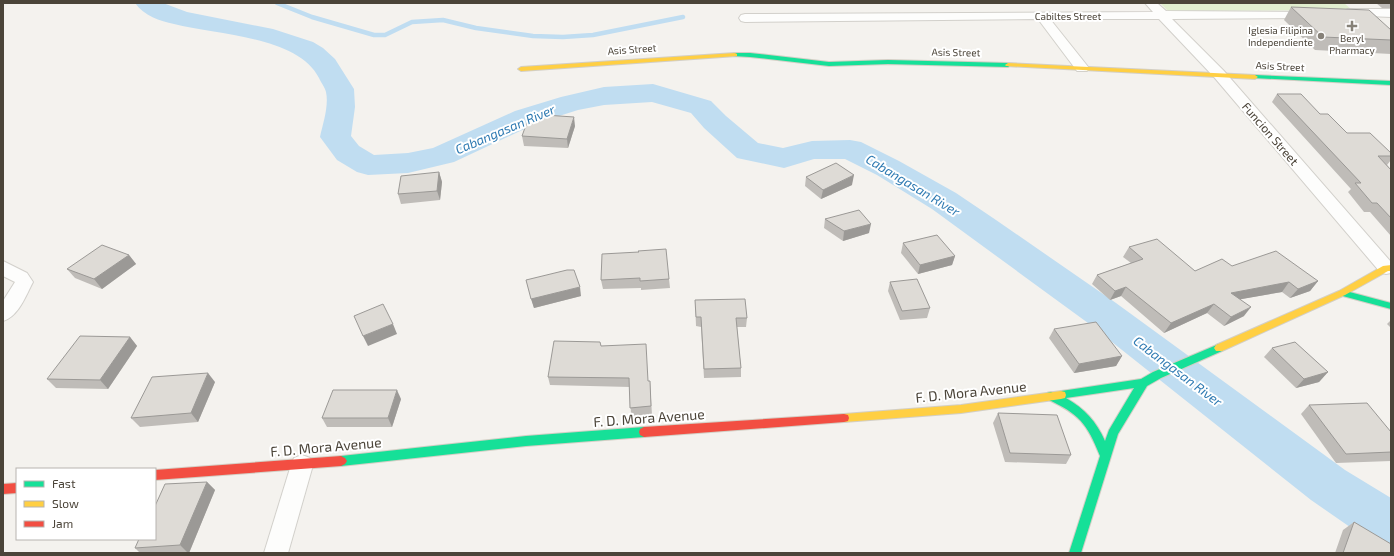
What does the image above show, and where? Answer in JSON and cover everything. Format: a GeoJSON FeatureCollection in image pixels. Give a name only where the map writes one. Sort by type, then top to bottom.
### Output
{"type":"FeatureCollection","features":[{"type":"Feature","properties":{"kind":"street","name":"Funcion Street"},"geometry":{"type":"LineString","coordinates":[[1151,3],[1219,74],[1389,270]]}},
{"type":"Feature","properties":{"kind":"street"},"geometry":{"type":"LineString","coordinates":[[1352,3],[1381,25]]}},
{"type":"Feature","properties":{"kind":"street"},"geometry":{"type":"LineString","coordinates":[[1334,13],[1391,13]]}},
{"type":"Feature","properties":{"kind":"street","name":"Cabiltes Street"},"geometry":{"type":"LineString","coordinates":[[745,18],[1318,14]]}},
{"type":"Feature","properties":{"kind":"street"},"geometry":{"type":"LineString","coordinates":[[1041,16],[1082,68]]}},
{"type":"Feature","properties":{"kind":"street","name":"Asis Street"},"geometry":{"type":"LineString","coordinates":[[521,68],[722,55],[763,56],[829,64],[896,62],[1082,68],[1391,83]]}},
{"type":"Feature","properties":{"kind":"street"},"geometry":{"type":"LineString","coordinates":[[3,269],[22,277],[24,282],[13,302],[3,314]]}},
{"type":"Feature","properties":{"kind":"street"},"geometry":{"type":"LineString","coordinates":[[1075,553],[1113,433],[1144,383],[1342,293],[1389,270]]}},
{"type":"Feature","properties":{"kind":"street"},"geometry":{"type":"LineString","coordinates":[[1342,293],[1391,306]]}},
{"type":"Feature","properties":{"kind":"street","name":"F. D. Mora Avenue"},"geometry":{"type":"LineString","coordinates":[[156,475],[246,467],[302,465],[526,441],[961,409],[1144,383]]}},
{"type":"Feature","properties":{"kind":"street"},"geometry":{"type":"LineString","coordinates":[[1051,396],[1073,405],[1088,418],[1106,457]]}},
{"type":"Feature","properties":{"kind":"street"},"geometry":{"type":"LineString","coordinates":[[276,553],[302,465]]}},
{"type":"Feature","properties":{"kind":"street"},"geometry":{"type":"LineString","coordinates":[[3,489],[16,488]]}},
{"type":"Feature","properties":{"kind":"green space"},"geometry":{"type":"Polygon","coordinates":[[[1160,3],[1344,3],[1352,10],[1168,11],[1160,3]]]}},
{"type":"Feature","properties":{"kind":"building"},"geometry":{"type":"Polygon","coordinates":[[[1291,7],[1369,10],[1391,30],[1391,40],[1323,37],[1291,7]]]}},
{"type":"Feature","properties":{"kind":"building"},"geometry":{"type":"Polygon","coordinates":[[[1277,94],[1301,94],[1320,114],[1328,114],[1347,133],[1370,133],[1391,153],[1391,156],[1378,156],[1391,170],[1391,218],[1377,203],[1372,203],[1355,183],[1361,183],[1277,94]]]}},
{"type":"Feature","properties":{"kind":"building"},"geometry":{"type":"Polygon","coordinates":[[[530,114],[574,117],[567,139],[522,136],[530,114]]]}},
{"type":"Feature","properties":{"kind":"building"},"geometry":{"type":"Polygon","coordinates":[[[836,163],[854,175],[823,190],[806,177],[836,163]]]}},
{"type":"Feature","properties":{"kind":"building"},"geometry":{"type":"Polygon","coordinates":[[[439,172],[437,191],[398,194],[401,176],[439,172]]]}},
{"type":"Feature","properties":{"kind":"building"},"geometry":{"type":"Polygon","coordinates":[[[859,210],[871,224],[844,231],[825,219],[859,210]]]}},
{"type":"Feature","properties":{"kind":"building"},"geometry":{"type":"Polygon","coordinates":[[[937,235],[955,256],[920,265],[903,243],[937,235]]]}},
{"type":"Feature","properties":{"kind":"building"},"geometry":{"type":"Polygon","coordinates":[[[1157,239],[1195,271],[1222,259],[1232,266],[1276,251],[1318,281],[1298,289],[1289,282],[1231,293],[1251,307],[1231,317],[1214,304],[1171,323],[1126,287],[1115,291],[1097,275],[1143,259],[1129,247],[1157,239]]]}},
{"type":"Feature","properties":{"kind":"building"},"geometry":{"type":"Polygon","coordinates":[[[102,245],[129,255],[94,279],[67,269],[102,245]]]}},
{"type":"Feature","properties":{"kind":"building"},"geometry":{"type":"Polygon","coordinates":[[[666,249],[669,279],[640,281],[640,278],[601,280],[602,254],[666,249]]]}},
{"type":"Feature","properties":{"kind":"building"},"geometry":{"type":"Polygon","coordinates":[[[567,270],[574,270],[580,287],[531,299],[526,280],[567,270]]]}},
{"type":"Feature","properties":{"kind":"building"},"geometry":{"type":"Polygon","coordinates":[[[917,279],[930,308],[902,311],[890,282],[917,279]]]}},
{"type":"Feature","properties":{"kind":"building"},"geometry":{"type":"Polygon","coordinates":[[[745,299],[747,318],[736,318],[741,368],[704,369],[701,317],[696,317],[695,300],[745,299]]]}},
{"type":"Feature","properties":{"kind":"building"},"geometry":{"type":"Polygon","coordinates":[[[383,304],[393,324],[363,336],[354,316],[383,304]]]}},
{"type":"Feature","properties":{"kind":"building"},"geometry":{"type":"Polygon","coordinates":[[[1096,322],[1122,356],[1079,364],[1054,329],[1096,322]]]}},
{"type":"Feature","properties":{"kind":"building"},"geometry":{"type":"Polygon","coordinates":[[[80,336],[130,337],[100,380],[47,379],[80,336]]]}},
{"type":"Feature","properties":{"kind":"building"},"geometry":{"type":"Polygon","coordinates":[[[554,341],[600,342],[601,346],[646,344],[651,406],[630,408],[629,378],[548,377],[554,341]]]}},
{"type":"Feature","properties":{"kind":"building"},"geometry":{"type":"Polygon","coordinates":[[[1295,342],[1328,372],[1304,379],[1272,348],[1295,342]]]}},
{"type":"Feature","properties":{"kind":"building"},"geometry":{"type":"Polygon","coordinates":[[[208,373],[191,413],[131,418],[152,377],[208,373]]]}},
{"type":"Feature","properties":{"kind":"building"},"geometry":{"type":"Polygon","coordinates":[[[333,390],[397,390],[388,418],[322,418],[333,390]]]}},
{"type":"Feature","properties":{"kind":"building"},"geometry":{"type":"Polygon","coordinates":[[[1367,403],[1391,432],[1391,452],[1346,454],[1309,405],[1367,403]]]}},
{"type":"Feature","properties":{"kind":"building"},"geometry":{"type":"Polygon","coordinates":[[[998,413],[1057,415],[1071,455],[1010,453],[998,413]]]}},
{"type":"Feature","properties":{"kind":"building"},"geometry":{"type":"Polygon","coordinates":[[[207,482],[180,545],[135,548],[139,540],[156,540],[156,504],[165,484],[207,482]]]}},
{"type":"Feature","properties":{"kind":"building"},"geometry":{"type":"Polygon","coordinates":[[[1354,522],[1391,544],[1391,553],[1343,553],[1354,522]]]}},
{"type":"Feature","properties":{"kind":"waterway","name":"Cabangasan River"},"geometry":{"type":"LineString","coordinates":[[147,3],[158,10],[192,21],[289,41],[314,54],[327,68],[340,91],[340,107],[335,137],[348,153],[368,165],[408,163],[443,155],[526,117],[571,103],[604,96],[653,93],[701,107],[715,122],[748,151],[784,158],[812,150],[850,149],[888,168],[944,201],[983,228],[1102,313],[1328,485],[1391,526]]}},
{"type":"Feature","properties":{"kind":"waterway"},"geometry":{"type":"LineString","coordinates":[[277,3],[312,17],[374,35],[385,35],[412,22],[443,20],[476,28],[533,36],[563,37],[593,35],[683,17]]}},
{"type":"Feature","properties":{"kind":"traffic: fast"},"geometry":{"type":"LineString","coordinates":[[735,55],[750,55],[829,64],[888,62],[1008,65]]}},
{"type":"Feature","properties":{"kind":"traffic: fast"},"geometry":{"type":"LineString","coordinates":[[1255,77],[1391,83]]}},
{"type":"Feature","properties":{"kind":"traffic: fast"},"geometry":{"type":"LineString","coordinates":[[1342,293],[1391,306]]}},
{"type":"Feature","properties":{"kind":"traffic: fast"},"geometry":{"type":"LineString","coordinates":[[1075,553],[1113,433],[1143,383],[1157,375],[1219,348]]}},
{"type":"Feature","properties":{"kind":"traffic: fast"},"geometry":{"type":"LineString","coordinates":[[1061,395],[1143,383]]}},
{"type":"Feature","properties":{"kind":"traffic: fast"},"geometry":{"type":"LineString","coordinates":[[1051,396],[1073,407],[1087,419],[1097,435],[1106,457]]}},
{"type":"Feature","properties":{"kind":"traffic: fast"},"geometry":{"type":"LineString","coordinates":[[341,461],[526,441],[644,432]]}},
{"type":"Feature","properties":{"kind":"traffic: slow"},"geometry":{"type":"LineString","coordinates":[[521,69],[735,55]]}},
{"type":"Feature","properties":{"kind":"traffic: slow"},"geometry":{"type":"LineString","coordinates":[[1008,65],[1255,77]]}},
{"type":"Feature","properties":{"kind":"traffic: slow"},"geometry":{"type":"LineString","coordinates":[[1219,348],[1342,293],[1386,268],[1391,268]]}},
{"type":"Feature","properties":{"kind":"traffic: slow"},"geometry":{"type":"LineString","coordinates":[[844,418],[961,409],[1061,395]]}},
{"type":"Feature","properties":{"kind":"traffic: jam"},"geometry":{"type":"LineString","coordinates":[[644,432],[844,418]]}},
{"type":"Feature","properties":{"kind":"traffic: jam"},"geometry":{"type":"LineString","coordinates":[[156,475],[341,461]]}},
{"type":"Feature","properties":{"kind":"traffic: jam"},"geometry":{"type":"LineString","coordinates":[[3,489],[16,488]]}},
{"type":"Feature","properties":{"kind":"place","name":"Beryl Pharmacy"},"geometry":{"type":"Point","coordinates":[1352,26]}},
{"type":"Feature","properties":{"kind":"place","name":"Iglesia Filipina Independiente"},"geometry":{"type":"Point","coordinates":[1321,36]}}]}
